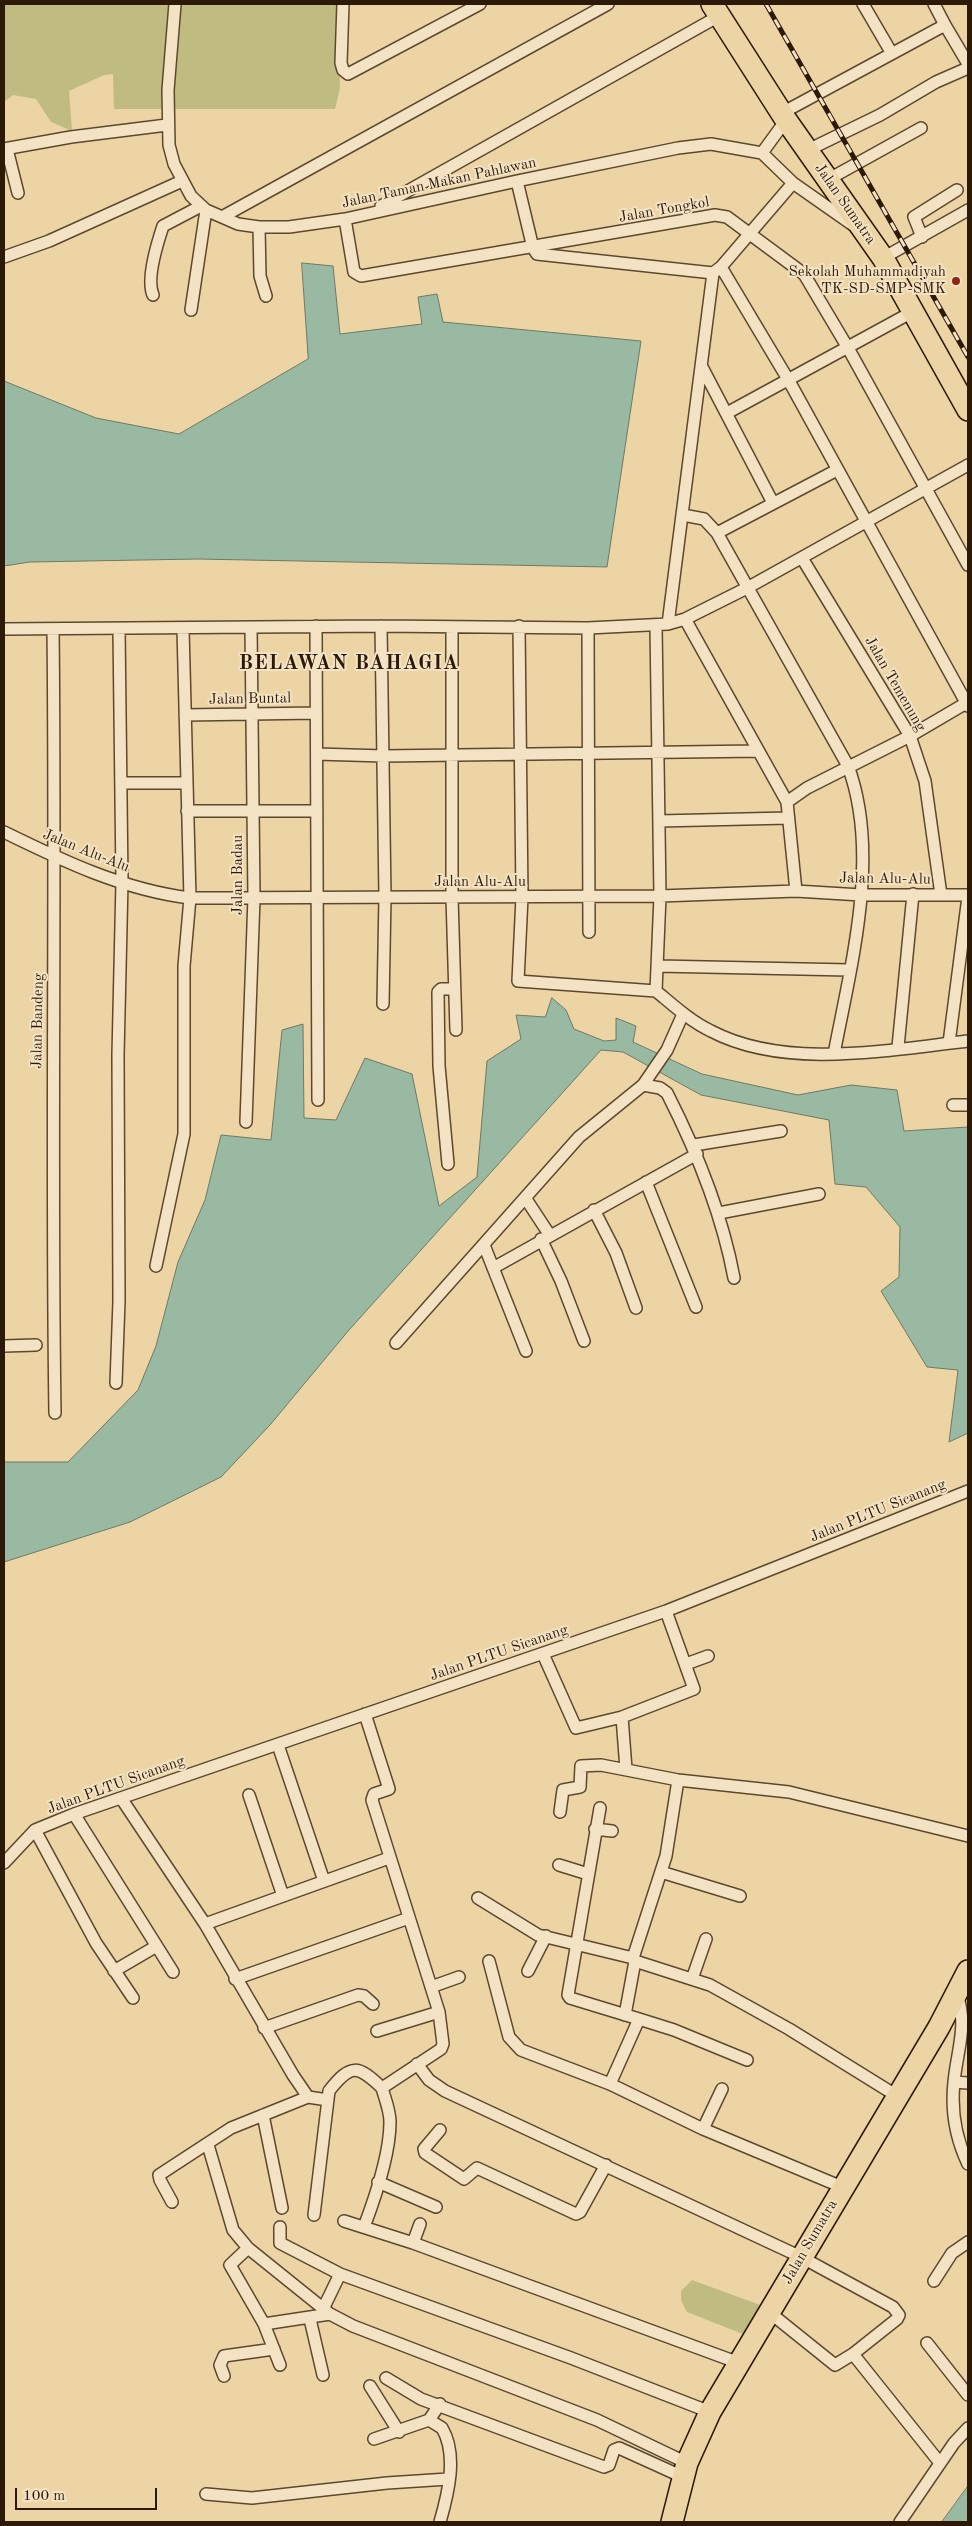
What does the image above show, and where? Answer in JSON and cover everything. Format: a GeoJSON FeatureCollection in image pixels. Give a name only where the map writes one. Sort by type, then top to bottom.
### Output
{"type":"FeatureCollection","features":[{"type":"Feature","properties":{"kind":"highway","name":"Jalan Sumatra"},"geometry":{"type":"LineString","coordinates":[[715,10],[784,116],[883,258],[968,410]]}},
{"type":"Feature","properties":{"kind":"highway","name":"Jalan Sumatra"},"geometry":{"type":"LineString","coordinates":[[672,2522],[685,2470],[710,2412],[957,1995],[968,1971]]}},
{"type":"Feature","properties":{"kind":"street","name":"Jalan Taman Makan Pahlawan"},"geometry":{"type":"LineString","coordinates":[[175,4],[167,124],[169,145],[182,181],[191,196],[204,208],[238,224],[259,228],[289,227],[345,219],[517,181],[696,145],[721,144],[762,153]]}},
{"type":"Feature","properties":{"kind":"street"},"geometry":{"type":"LineString","coordinates":[[343,4],[341,63],[343,70],[348,74],[480,4]]}},
{"type":"Feature","properties":{"kind":"street"},"geometry":{"type":"LineString","coordinates":[[222,217],[608,4]]}},
{"type":"Feature","properties":{"kind":"street"},"geometry":{"type":"LineString","coordinates":[[863,4],[892,52]]}},
{"type":"Feature","properties":{"kind":"street"},"geometry":{"type":"LineString","coordinates":[[934,4],[968,64]]}},
{"type":"Feature","properties":{"kind":"street"},"geometry":{"type":"LineString","coordinates":[[370,212],[715,10]]}},
{"type":"Feature","properties":{"kind":"street"},"geometry":{"type":"LineString","coordinates":[[867,235],[794,183],[762,153],[784,116],[892,52],[945,25]]}},
{"type":"Feature","properties":{"kind":"street"},"geometry":{"type":"LineString","coordinates":[[808,150],[880,115],[936,82],[968,68]]}},
{"type":"Feature","properties":{"kind":"street"},"geometry":{"type":"LineString","coordinates":[[18,193],[5,149],[71,137],[167,124]]}},
{"type":"Feature","properties":{"kind":"street"},"geometry":{"type":"LineString","coordinates":[[829,179],[921,128]]}},
{"type":"Feature","properties":{"kind":"street"},"geometry":{"type":"LineString","coordinates":[[4,256],[49,241],[182,181]]}},
{"type":"Feature","properties":{"kind":"street"},"geometry":{"type":"LineString","coordinates":[[517,181],[533,248],[537,254],[717,270]]}},
{"type":"Feature","properties":{"kind":"street"},"geometry":{"type":"LineString","coordinates":[[668,624],[702,367],[717,270],[794,183]]}},
{"type":"Feature","properties":{"kind":"street"},"geometry":{"type":"LineString","coordinates":[[922,237],[914,220],[916,215],[957,190]]}},
{"type":"Feature","properties":{"kind":"street"},"geometry":{"type":"LineString","coordinates":[[153,296],[150,289],[151,273],[163,226],[204,208]]}},
{"type":"Feature","properties":{"kind":"street"},"geometry":{"type":"LineString","coordinates":[[191,310],[204,208]]}},
{"type":"Feature","properties":{"kind":"street"},"geometry":{"type":"LineString","coordinates":[[883,258],[968,210]]}},
{"type":"Feature","properties":{"kind":"street","name":"Jalan Tongkol"},"geometry":{"type":"LineString","coordinates":[[345,219],[354,272],[359,276],[533,248],[715,215],[727,217],[804,274],[848,348],[968,565]]}},
{"type":"Feature","properties":{"kind":"street"},"geometry":{"type":"LineString","coordinates":[[259,228],[260,276],[266,296]]}},
{"type":"Feature","properties":{"kind":"street"},"geometry":{"type":"LineString","coordinates":[[717,270],[789,381],[968,704],[910,736],[795,794],[787,802]]}},
{"type":"Feature","properties":{"kind":"street"},"geometry":{"type":"LineString","coordinates":[[727,413],[789,381],[914,311]]}},
{"type":"Feature","properties":{"kind":"street"},"geometry":{"type":"LineString","coordinates":[[702,367],[773,503]]}},
{"type":"Feature","properties":{"kind":"street"},"geometry":{"type":"LineString","coordinates":[[4,629],[183,629],[316,626],[588,628],[668,624],[685,619],[748,588],[968,465]]}},
{"type":"Feature","properties":{"kind":"street"},"geometry":{"type":"LineString","coordinates":[[717,533],[837,470]]}},
{"type":"Feature","properties":{"kind":"street"},"geometry":{"type":"LineString","coordinates":[[682,514],[704,519],[717,533],[848,766],[856,786],[862,823],[864,855],[861,895],[834,1054]]}},
{"type":"Feature","properties":{"kind":"street","name":"Jalan Temenung"},"geometry":{"type":"LineString","coordinates":[[802,558],[910,736],[925,781],[941,895]]}},
{"type":"Feature","properties":{"kind":"street"},"geometry":{"type":"LineString","coordinates":[[685,619],[787,802],[796,891]]}},
{"type":"Feature","properties":{"kind":"street"},"geometry":{"type":"LineString","coordinates":[[316,626],[318,1100]]}},
{"type":"Feature","properties":{"kind":"street"},"geometry":{"type":"LineString","coordinates":[[381,626],[385,897],[383,1004]]}},
{"type":"Feature","properties":{"kind":"street"},"geometry":{"type":"LineString","coordinates":[[519,626],[522,897],[518,981],[656,991],[683,1014],[710,1031],[743,1045],[763,1050],[834,1054],[968,1040]]}},
{"type":"Feature","properties":{"kind":"street"},"geometry":{"type":"LineString","coordinates":[[656,626],[660,896],[656,991]]}},
{"type":"Feature","properties":{"kind":"street","name":"Jalan Badau"},"geometry":{"type":"LineString","coordinates":[[246,1122],[254,898],[251,628]]}},
{"type":"Feature","properties":{"kind":"street"},"geometry":{"type":"LineString","coordinates":[[452,628],[452,897],[456,1030]]}},
{"type":"Feature","properties":{"kind":"street"},"geometry":{"type":"LineString","coordinates":[[588,628],[589,932]]}},
{"type":"Feature","properties":{"kind":"street","name":"Jalan Bandeng"},"geometry":{"type":"LineString","coordinates":[[53,629],[56,857],[52,1118],[55,1413]]}},
{"type":"Feature","properties":{"kind":"street"},"geometry":{"type":"LineString","coordinates":[[116,1383],[119,1301],[118,1055],[122,882],[119,629]]}},
{"type":"Feature","properties":{"kind":"street"},"geometry":{"type":"LineString","coordinates":[[156,1266],[184,1134],[184,966],[190,898],[183,629]]}},
{"type":"Feature","properties":{"kind":"street","name":"Jalan Buntal"},"geometry":{"type":"LineString","coordinates":[[185,715],[316,713]]}},
{"type":"Feature","properties":{"kind":"street"},"geometry":{"type":"LineString","coordinates":[[317,754],[384,756],[758,751]]}},
{"type":"Feature","properties":{"kind":"street"},"geometry":{"type":"LineString","coordinates":[[121,783],[186,783]]}},
{"type":"Feature","properties":{"kind":"street"},"geometry":{"type":"LineString","coordinates":[[187,811],[317,811]]}},
{"type":"Feature","properties":{"kind":"street"},"geometry":{"type":"LineString","coordinates":[[659,821],[788,818]]}},
{"type":"Feature","properties":{"kind":"street","name":"Jalan Alu-Alu"},"geometry":{"type":"LineString","coordinates":[[4,832],[56,857],[122,882],[153,893],[190,898],[660,896],[796,891],[861,895],[968,896]]}},
{"type":"Feature","properties":{"kind":"street"},"geometry":{"type":"LineString","coordinates":[[898,1047],[913,894]]}},
{"type":"Feature","properties":{"kind":"street"},"geometry":{"type":"LineString","coordinates":[[949,1043],[968,896]]}},
{"type":"Feature","properties":{"kind":"street"},"geometry":{"type":"LineString","coordinates":[[658,966],[849,970]]}},
{"type":"Feature","properties":{"kind":"street"},"geometry":{"type":"LineString","coordinates":[[448,1164],[439,1066],[438,992],[440,989],[454,989]]}},
{"type":"Feature","properties":{"kind":"street"},"geometry":{"type":"LineString","coordinates":[[396,1343],[579,1138],[646,1081],[667,1050],[683,1014]]}},
{"type":"Feature","properties":{"kind":"street"},"geometry":{"type":"LineString","coordinates":[[646,1081],[667,1093],[695,1149],[719,1213],[734,1278]]}},
{"type":"Feature","properties":{"kind":"street"},"geometry":{"type":"LineString","coordinates":[[953,1104],[968,1105]]}},
{"type":"Feature","properties":{"kind":"street"},"geometry":{"type":"LineString","coordinates":[[493,1268],[545,1237],[646,1182],[695,1149],[781,1130]]}},
{"type":"Feature","properties":{"kind":"street"},"geometry":{"type":"LineString","coordinates":[[646,1182],[696,1307]]}},
{"type":"Feature","properties":{"kind":"street"},"geometry":{"type":"LineString","coordinates":[[719,1213],[819,1194]]}},
{"type":"Feature","properties":{"kind":"street"},"geometry":{"type":"LineString","coordinates":[[526,1199],[545,1237],[584,1341]]}},
{"type":"Feature","properties":{"kind":"street"},"geometry":{"type":"LineString","coordinates":[[594,1210],[616,1253],[636,1308]]}},
{"type":"Feature","properties":{"kind":"street"},"geometry":{"type":"LineString","coordinates":[[484,1245],[526,1351]]}},
{"type":"Feature","properties":{"kind":"street"},"geometry":{"type":"LineString","coordinates":[[4,1346],[36,1345]]}},
{"type":"Feature","properties":{"kind":"street","name":"Jalan PLTU Sicanang"},"geometry":{"type":"LineString","coordinates":[[35,1830],[74,1814],[666,1611],[968,1492]]}},
{"type":"Feature","properties":{"kind":"street"},"geometry":{"type":"LineString","coordinates":[[543,1654],[576,1728],[622,1717],[691,1692],[694,1686],[666,1611]]}},
{"type":"Feature","properties":{"kind":"street"},"geometry":{"type":"LineString","coordinates":[[686,1664],[708,1656]]}},
{"type":"Feature","properties":{"kind":"street"},"geometry":{"type":"LineString","coordinates":[[365,1714],[389,1783],[388,1791],[374,1794],[372,1800],[439,2012],[442,2047],[382,2088]]}},
{"type":"Feature","properties":{"kind":"street"},"geometry":{"type":"LineString","coordinates":[[622,1717],[626,1768]]}},
{"type":"Feature","properties":{"kind":"street"},"geometry":{"type":"LineString","coordinates":[[278,1744],[324,1881]]}},
{"type":"Feature","properties":{"kind":"street"},"geometry":{"type":"LineString","coordinates":[[560,1812],[564,1790],[580,1787],[582,1766],[601,1764],[678,1781],[789,1792],[968,1836]]}},
{"type":"Feature","properties":{"kind":"street"},"geometry":{"type":"LineString","coordinates":[[624,2015],[634,1960],[669,1843],[678,1781]]}},
{"type":"Feature","properties":{"kind":"street"},"geometry":{"type":"LineString","coordinates":[[249,1795],[283,1896]]}},
{"type":"Feature","properties":{"kind":"street"},"geometry":{"type":"LineString","coordinates":[[121,1798],[205,1924],[264,2028],[308,2096]]}},
{"type":"Feature","properties":{"kind":"street"},"geometry":{"type":"LineString","coordinates":[[600,1808],[568,1997],[674,2030],[747,2060]]}},
{"type":"Feature","properties":{"kind":"street"},"geometry":{"type":"LineString","coordinates":[[74,1814],[173,1972]]}},
{"type":"Feature","properties":{"kind":"street"},"geometry":{"type":"LineString","coordinates":[[595,1829],[612,1831]]}},
{"type":"Feature","properties":{"kind":"street"},"geometry":{"type":"LineString","coordinates":[[4,1863],[35,1830],[96,1943],[133,1998]]}},
{"type":"Feature","properties":{"kind":"street"},"geometry":{"type":"LineString","coordinates":[[205,1924],[389,1858]]}},
{"type":"Feature","properties":{"kind":"street"},"geometry":{"type":"LineString","coordinates":[[559,1865],[588,1874]]}},
{"type":"Feature","properties":{"kind":"street"},"geometry":{"type":"LineString","coordinates":[[661,1872],[740,1896]]}},
{"type":"Feature","properties":{"kind":"street"},"geometry":{"type":"LineString","coordinates":[[478,1898],[532,1933],[576,1943],[710,1985],[789,2029],[897,2096]]}},
{"type":"Feature","properties":{"kind":"street"},"geometry":{"type":"LineString","coordinates":[[235,1979],[409,1918]]}},
{"type":"Feature","properties":{"kind":"street"},"geometry":{"type":"LineString","coordinates":[[528,1971],[546,1936]]}},
{"type":"Feature","properties":{"kind":"street"},"geometry":{"type":"LineString","coordinates":[[692,1979],[706,1939]]}},
{"type":"Feature","properties":{"kind":"street"},"geometry":{"type":"LineString","coordinates":[[114,1972],[155,1946]]}},
{"type":"Feature","properties":{"kind":"street"},"geometry":{"type":"LineString","coordinates":[[489,1961],[509,2037],[513,2044],[521,2050],[610,2084],[703,2129],[842,2187]]}},
{"type":"Feature","properties":{"kind":"street"},"geometry":{"type":"LineString","coordinates":[[431,1987],[459,1977]]}},
{"type":"Feature","properties":{"kind":"street"},"geometry":{"type":"LineString","coordinates":[[264,2028],[358,1995],[364,1996],[373,2004]]}},
{"type":"Feature","properties":{"kind":"street"},"geometry":{"type":"LineString","coordinates":[[957,1995],[964,2018],[954,2082],[956,2128],[968,2164]]}},
{"type":"Feature","properties":{"kind":"street"},"geometry":{"type":"LineString","coordinates":[[377,2030],[439,2012]]}},
{"type":"Feature","properties":{"kind":"street"},"geometry":{"type":"LineString","coordinates":[[610,2084],[639,2019]]}},
{"type":"Feature","properties":{"kind":"street"},"geometry":{"type":"LineString","coordinates":[[417,2064],[430,2080],[445,2091],[801,2257],[897,2311],[897,2319],[838,2365],[833,2365],[769,2312]]}},
{"type":"Feature","properties":{"kind":"street"},"geometry":{"type":"LineString","coordinates":[[314,2215],[330,2091],[337,2082],[353,2071],[366,2073],[382,2088],[390,2122],[378,2182],[364,2227]]}},
{"type":"Feature","properties":{"kind":"street"},"geometry":{"type":"LineString","coordinates":[[954,2082],[968,2083]]}},
{"type":"Feature","properties":{"kind":"street"},"geometry":{"type":"LineString","coordinates":[[703,2129],[722,2089]]}},
{"type":"Feature","properties":{"kind":"street"},"geometry":{"type":"LineString","coordinates":[[172,2202],[159,2175],[208,2145],[231,2128],[308,2096],[328,2100]]}},
{"type":"Feature","properties":{"kind":"street"},"geometry":{"type":"LineString","coordinates":[[263,2115],[282,2208]]}},
{"type":"Feature","properties":{"kind":"street"},"geometry":{"type":"LineString","coordinates":[[440,2130],[424,2149],[425,2153],[464,2179],[477,2168],[576,2214],[580,2212],[606,2165]]}},
{"type":"Feature","properties":{"kind":"street"},"geometry":{"type":"LineString","coordinates":[[208,2145],[233,2230],[248,2248],[327,2311],[353,2326],[590,2417],[685,2470]]}},
{"type":"Feature","properties":{"kind":"street"},"geometry":{"type":"LineString","coordinates":[[378,2182],[436,2207]]}},
{"type":"Feature","properties":{"kind":"street"},"geometry":{"type":"LineString","coordinates":[[344,2221],[413,2243],[739,2363]]}},
{"type":"Feature","properties":{"kind":"street"},"geometry":{"type":"LineString","coordinates":[[413,2243],[420,2224]]}},
{"type":"Feature","properties":{"kind":"street"},"geometry":{"type":"LineString","coordinates":[[280,2226],[280,2243],[340,2274],[562,2355],[710,2412]]}},
{"type":"Feature","properties":{"kind":"street"},"geometry":{"type":"LineString","coordinates":[[934,2281],[952,2253],[968,2242]]}},
{"type":"Feature","properties":{"kind":"street"},"geometry":{"type":"LineString","coordinates":[[248,2248],[230,2265],[264,2324],[280,2366]]}},
{"type":"Feature","properties":{"kind":"street"},"geometry":{"type":"LineString","coordinates":[[264,2324],[310,2319],[327,2311],[340,2274]]}},
{"type":"Feature","properties":{"kind":"street"},"geometry":{"type":"LineString","coordinates":[[310,2319],[323,2375]]}},
{"type":"Feature","properties":{"kind":"street"},"geometry":{"type":"LineString","coordinates":[[927,2344],[968,2395]]}},
{"type":"Feature","properties":{"kind":"street"},"geometry":{"type":"LineString","coordinates":[[224,2376],[220,2365],[224,2356],[231,2353],[274,2349]]}},
{"type":"Feature","properties":{"kind":"street"},"geometry":{"type":"LineString","coordinates":[[853,2354],[940,2463]]}},
{"type":"Feature","properties":{"kind":"street"},"geometry":{"type":"LineString","coordinates":[[386,2378],[421,2399],[440,2404],[604,2467],[609,2466],[614,2450],[619,2448],[685,2470]]}},
{"type":"Feature","properties":{"kind":"street"},"geometry":{"type":"LineString","coordinates":[[370,2386],[399,2432]]}},
{"type":"Feature","properties":{"kind":"street"},"geometry":{"type":"LineString","coordinates":[[374,2439],[399,2432],[429,2420],[440,2404]]}},
{"type":"Feature","properties":{"kind":"street"},"geometry":{"type":"LineString","coordinates":[[429,2420],[444,2430],[449,2448],[446,2504],[440,2522]]}},
{"type":"Feature","properties":{"kind":"street"},"geometry":{"type":"LineString","coordinates":[[900,2522],[954,2443],[968,2428]]}},
{"type":"Feature","properties":{"kind":"street"},"geometry":{"type":"LineString","coordinates":[[206,2494],[252,2498],[387,2483],[448,2479]]}},
{"type":"Feature","properties":{"kind":"shaded area"},"geometry":{"type":"Polygon","coordinates":[[[4,4],[337,4],[340,88],[335,109],[114,109],[113,74],[104,75],[69,91],[72,131],[51,122],[36,99],[13,95],[4,102],[4,4]]]}},
{"type":"Feature","properties":{"kind":"shaded area"},"geometry":{"type":"Polygon","coordinates":[[[302,263],[333,266],[340,334],[422,324],[418,297],[437,294],[443,322],[641,341],[607,567],[197,559],[30,562],[4,566],[4,381],[96,418],[179,434],[308,359],[302,263]]]}},
{"type":"Feature","properties":{"kind":"shaded area"},"geometry":{"type":"Polygon","coordinates":[[[552,998],[566,1010],[574,1029],[604,1041],[616,1040],[616,1018],[636,1026],[633,1042],[702,1074],[798,1095],[851,1085],[897,1090],[904,1131],[968,1127],[968,1433],[949,1442],[958,1370],[927,1367],[881,1291],[899,1277],[900,1227],[866,1187],[835,1184],[829,1120],[701,1095],[623,1052],[601,1050],[349,1330],[270,1425],[221,1477],[130,1522],[4,1562],[4,1462],[68,1462],[138,1390],[156,1346],[178,1262],[205,1200],[221,1135],[271,1140],[282,1030],[303,1024],[304,1118],[336,1120],[365,1058],[412,1074],[439,1206],[477,1177],[487,1061],[521,1039],[516,1015],[545,1017],[552,998]]]}},
{"type":"Feature","properties":{"kind":"shaded area"},"geometry":{"type":"Polygon","coordinates":[[[692,2280],[763,2306],[748,2336],[687,2312],[681,2300],[681,2291],[692,2280]]]}},
{"type":"Feature","properties":{"kind":"shaded area"},"geometry":{"type":"Polygon","coordinates":[[[968,2486],[968,2522],[942,2522],[968,2486]]]}},
{"type":"Feature","properties":{"kind":"railway"},"geometry":{"type":"LineString","coordinates":[[766,4],[968,357]]}},
{"type":"Feature","properties":{"kind":"place","name":"Sekolah Muhammadiyah TK-SD-SMP-SMK"},"geometry":{"type":"Point","coordinates":[956,281]}},
{"type":"Feature","properties":{"kind":"district","name":"BELAWAN BAHAGIA"},"geometry":{"type":"Point","coordinates":[349,664]}}]}
